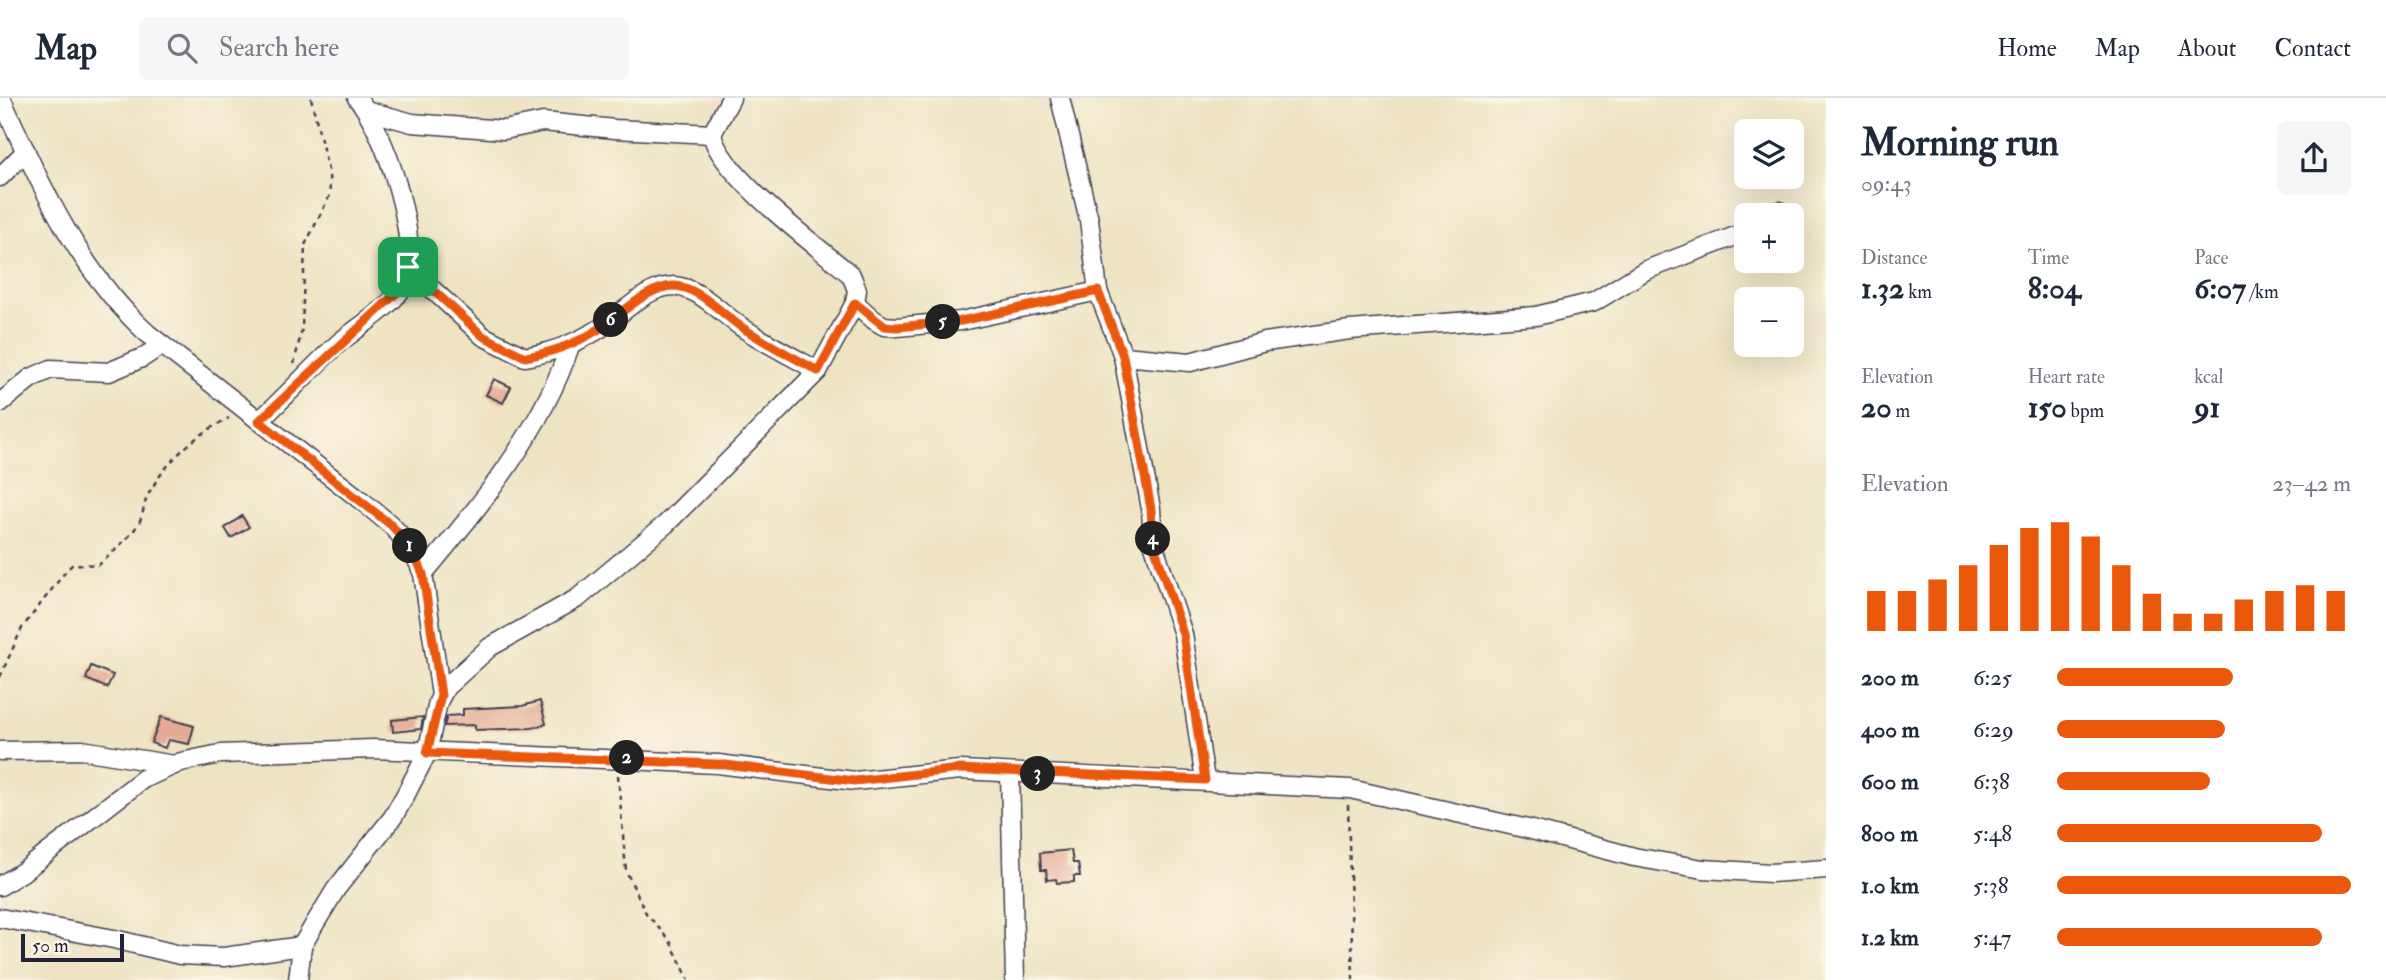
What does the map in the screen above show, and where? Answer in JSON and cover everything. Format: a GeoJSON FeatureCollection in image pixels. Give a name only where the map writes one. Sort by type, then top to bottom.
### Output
{"type":"FeatureCollection","features":[{"type":"Feature","properties":{"kind":"street"},"geometry":{"type":"LineString","coordinates":[[1,98],[49,201],[88,266],[117,305],[162,345],[391,525],[412,548],[423,574],[441,695],[427,753],[393,817],[336,889],[302,946],[298,980]]}},
{"type":"Feature","properties":{"kind":"street"},"geometry":{"type":"LineString","coordinates":[[441,695],[466,666],[490,647],[578,598],[666,524],[818,371],[855,303],[857,290],[851,275],[749,187],[716,149],[712,134],[731,98]]}},
{"type":"Feature","properties":{"kind":"street"},"geometry":{"type":"LineString","coordinates":[[1060,98],[1089,220],[1098,291],[1123,356],[1151,509],[1153,543],[1183,634],[1205,780]]}},
{"type":"Feature","properties":{"kind":"street"},"geometry":{"type":"LineString","coordinates":[[259,421],[292,392],[338,344],[404,286],[411,253],[401,196],[363,104]]}},
{"type":"Feature","properties":{"kind":"street"},"geometry":{"type":"LineString","coordinates":[[363,104],[412,123],[504,130],[543,122],[615,130],[712,134]]}},
{"type":"Feature","properties":{"kind":"street"},"geometry":{"type":"LineString","coordinates":[[0,177],[26,151]]}},
{"type":"Feature","properties":{"kind":"street"},"geometry":{"type":"LineString","coordinates":[[1123,356],[1190,362],[1238,348],[1350,330],[1536,316],[1594,302],[1646,270],[1734,237]]}},
{"type":"Feature","properties":{"kind":"street"},"geometry":{"type":"LineString","coordinates":[[408,267],[483,336],[525,357],[570,346],[599,330],[633,304],[659,289],[676,286],[694,293],[744,329],[818,371]]}},
{"type":"Feature","properties":{"kind":"street"},"geometry":{"type":"LineString","coordinates":[[855,303],[884,326],[897,327],[961,321],[1098,291]]}},
{"type":"Feature","properties":{"kind":"street"},"geometry":{"type":"LineString","coordinates":[[0,403],[31,379],[51,369],[109,372],[142,358],[162,345]]}},
{"type":"Feature","properties":{"kind":"street"},"geometry":{"type":"LineString","coordinates":[[423,574],[477,511],[546,406],[570,346]]}},
{"type":"Feature","properties":{"kind":"street"},"geometry":{"type":"LineString","coordinates":[[0,886],[24,871],[143,779],[174,765],[220,754],[374,749],[718,764],[855,781],[960,769],[1350,789],[1528,829],[1634,857],[1691,867],[1771,873],[1826,869]]}},
{"type":"Feature","properties":{"kind":"street"},"geometry":{"type":"LineString","coordinates":[[0,751],[82,750],[174,765]]}},
{"type":"Feature","properties":{"kind":"street"},"geometry":{"type":"LineString","coordinates":[[1010,773],[1015,980]]}},
{"type":"Feature","properties":{"kind":"street"},"geometry":{"type":"LineString","coordinates":[[0,918],[114,939],[180,955],[224,957],[302,946]]}},
{"type":"Feature","properties":{"kind":"path"},"geometry":{"type":"LineString","coordinates":[[292,392],[293,369],[302,329],[305,245],[330,195],[329,174],[311,98]]}},
{"type":"Feature","properties":{"kind":"path"},"geometry":{"type":"LineString","coordinates":[[0,677],[22,628],[66,571],[73,564],[98,565],[104,561],[144,515],[147,498],[168,465],[198,436],[243,408]]}},
{"type":"Feature","properties":{"kind":"path"},"geometry":{"type":"LineString","coordinates":[[617,758],[623,824],[622,850],[626,870],[646,913],[670,941],[689,980]]}},
{"type":"Feature","properties":{"kind":"path"},"geometry":{"type":"LineString","coordinates":[[1350,789],[1347,831],[1353,980]]}},
{"type":"Feature","properties":{"kind":"building"},"geometry":{"type":"Polygon","coordinates":[[[494,379],[511,387],[503,403],[486,395],[494,379]]]}},
{"type":"Feature","properties":{"kind":"building"},"geometry":{"type":"Polygon","coordinates":[[[242,516],[249,527],[231,538],[225,528],[242,516]]]}},
{"type":"Feature","properties":{"kind":"building"},"geometry":{"type":"Polygon","coordinates":[[[91,666],[113,675],[107,688],[86,679],[91,666]]]}},
{"type":"Feature","properties":{"kind":"building"},"geometry":{"type":"Polygon","coordinates":[[[540,701],[546,724],[532,728],[475,730],[475,725],[444,726],[447,716],[463,715],[463,709],[522,706],[540,701]]]}},
{"type":"Feature","properties":{"kind":"building"},"geometry":{"type":"Polygon","coordinates":[[[161,717],[194,726],[189,744],[168,740],[165,748],[151,743],[161,717]]]}},
{"type":"Feature","properties":{"kind":"building"},"geometry":{"type":"Polygon","coordinates":[[[423,717],[421,729],[393,732],[392,720],[423,717]]]}},
{"type":"Feature","properties":{"kind":"building"},"geometry":{"type":"Polygon","coordinates":[[[1071,850],[1073,863],[1078,863],[1080,876],[1074,876],[1074,882],[1057,883],[1056,879],[1047,880],[1046,870],[1041,870],[1040,853],[1071,850]]]}},
{"type":"Feature","properties":{"kind":"route"},"geometry":{"type":"LineString","coordinates":[[408,267],[451,310],[483,336],[525,357],[570,346],[599,330],[633,304],[659,289],[676,286],[694,293],[744,329],[818,371],[855,303],[884,326],[897,327],[961,321],[1009,308],[1045,304],[1098,291],[1123,356],[1151,509],[1153,543],[1183,634],[1205,780],[960,769],[855,781],[821,779],[718,764],[627,758],[427,753],[441,695],[423,574],[412,548],[391,525],[259,421],[292,392],[338,344],[404,286],[408,267]]}}]}
